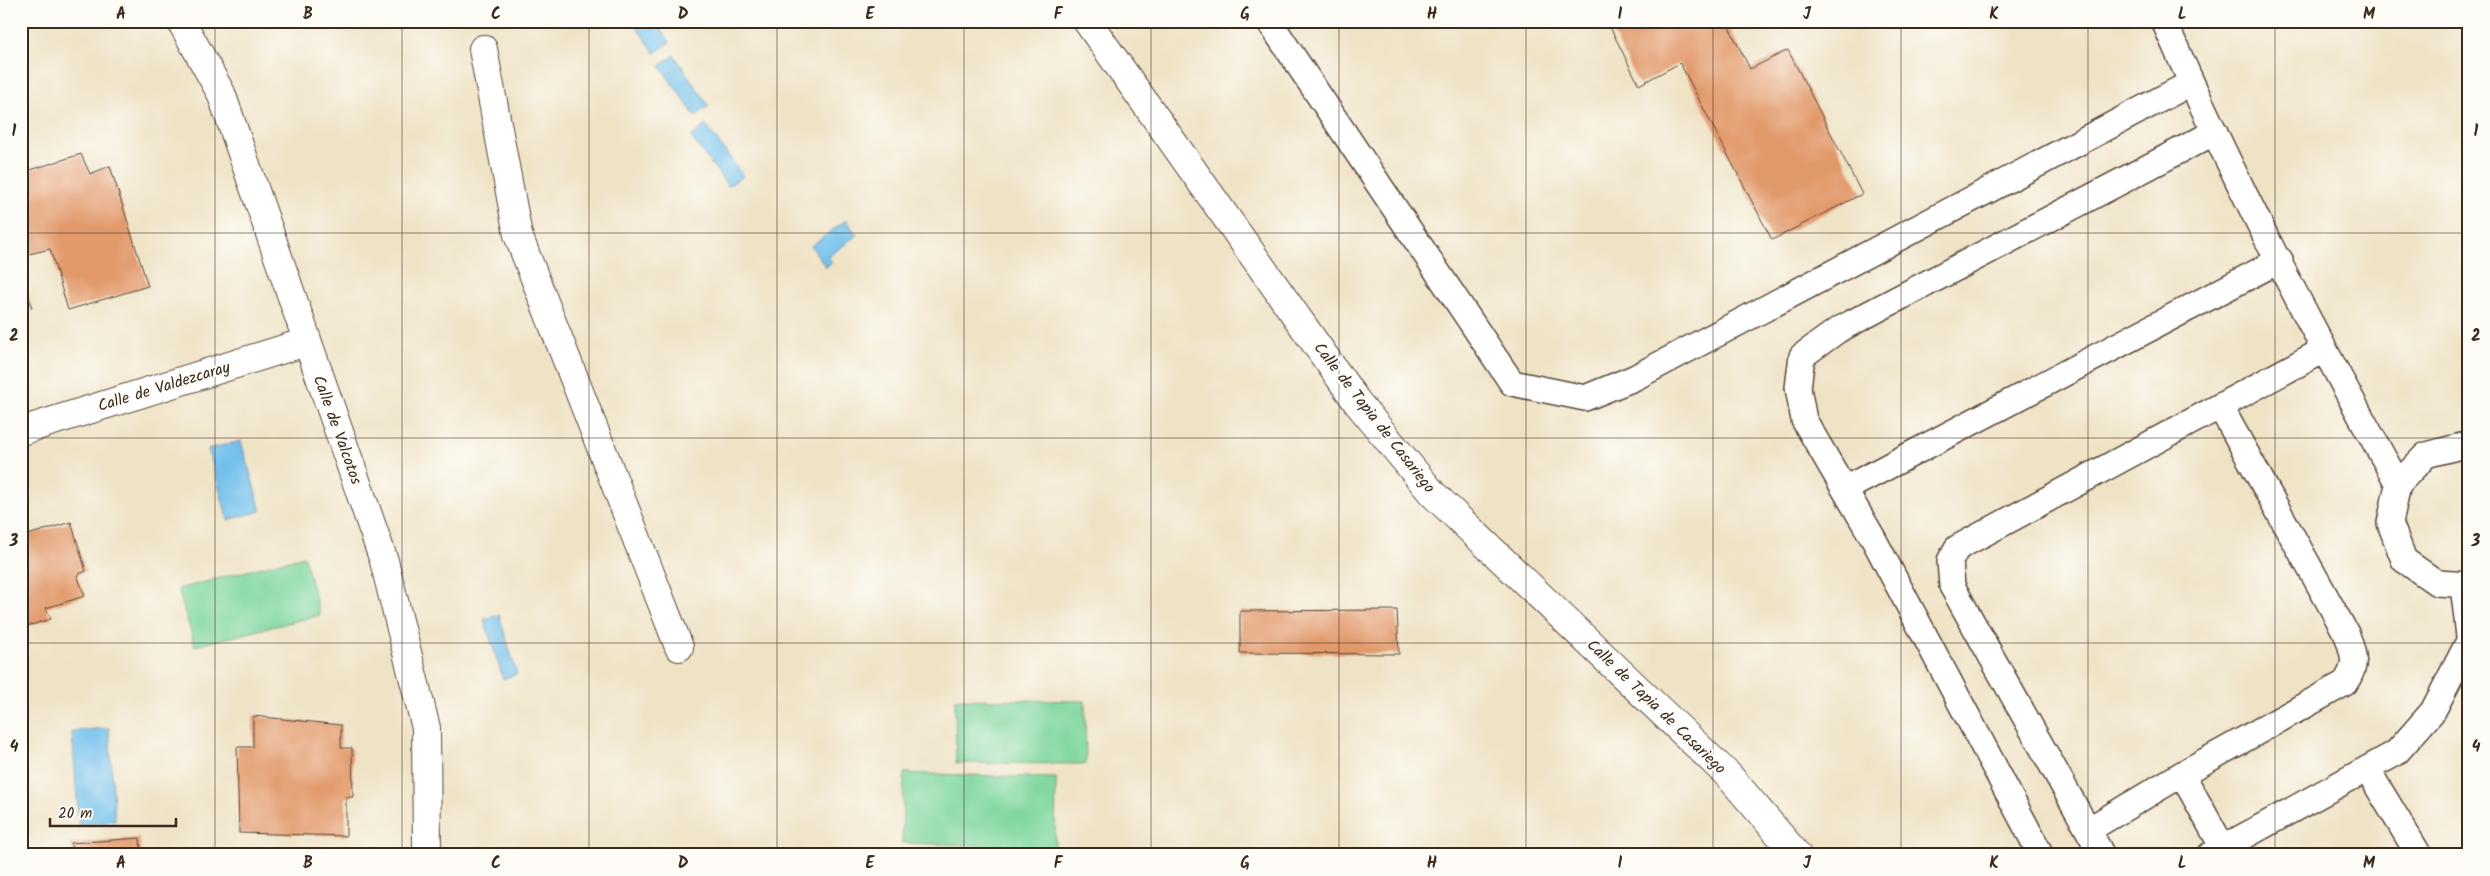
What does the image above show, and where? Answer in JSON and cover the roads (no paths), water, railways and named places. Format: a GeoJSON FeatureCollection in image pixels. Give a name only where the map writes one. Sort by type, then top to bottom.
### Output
{"type":"FeatureCollection","features":[{"type":"Feature","properties":{"kind":"street","name":"Calle de Valcotos"},"geometry":{"type":"LineString","coordinates":[[181,21],[221,93],[306,342],[384,561],[426,728],[427,855]]}},
{"type":"Feature","properties":{"kind":"street","name":"Calle de Tapia de Casariego"},"geometry":{"type":"LineString","coordinates":[[1088,21],[1357,402],[1432,494],[1729,776],[1797,855]]}},
{"type":"Feature","properties":{"kind":"street"},"geometry":{"type":"LineString","coordinates":[[483,49],[518,235],[679,647]]}},
{"type":"Feature","properties":{"kind":"street","name":"Calle de Valdezcaray"},"geometry":{"type":"LineString","coordinates":[[21,431],[306,342]]}},
{"type":"Feature","properties":{"kind":"lane"},"geometry":{"type":"LineString","coordinates":[[1269,21],[1512,383],[1585,398],[1634,378],[2191,83]]}},
{"type":"Feature","properties":{"kind":"lane"},"geometry":{"type":"LineString","coordinates":[[2164,21],[2191,83],[2324,350],[2398,484]]}},
{"type":"Feature","properties":{"kind":"lane"},"geometry":{"type":"LineString","coordinates":[[2041,855],[1846,489],[1804,420],[1798,388],[1802,356],[1838,330],[2215,132]]}},
{"type":"Feature","properties":{"kind":"lane"},"geometry":{"type":"LineString","coordinates":[[1846,489],[2280,260]]}},
{"type":"Feature","properties":{"kind":"lane"},"geometry":{"type":"LineString","coordinates":[[2102,855],[1952,586],[1950,561],[1957,548],[2324,350]]}},
{"type":"Feature","properties":{"kind":"lane"},"geometry":{"type":"LineString","coordinates":[[2088,830],[2182,774],[2345,683],[2353,672],[2354,656],[2347,634],[2220,406]]}},
{"type":"Feature","properties":{"kind":"lane"},"geometry":{"type":"LineString","coordinates":[[2469,447],[2465,445],[2426,454],[2398,484],[2390,523],[2404,560],[2437,583],[2466,585],[2469,636]]}},
{"type":"Feature","properties":{"kind":"lane"},"geometry":{"type":"LineString","coordinates":[[2182,774],[2216,851],[2396,753],[2433,711],[2469,641]]}},
{"type":"Feature","properties":{"kind":"lane"},"geometry":{"type":"LineString","coordinates":[[2367,769],[2419,855]]}},
{"type":"Feature","properties":{"kind":"water"},"geometry":{"type":"Polygon","coordinates":[[[632,21],[655,21],[670,42],[655,53],[632,21]]]}},
{"type":"Feature","properties":{"kind":"water"},"geometry":{"type":"Polygon","coordinates":[[[674,55],[709,106],[695,116],[660,66],[674,55]]]}},
{"type":"Feature","properties":{"kind":"water"},"geometry":{"type":"Polygon","coordinates":[[[706,125],[743,176],[728,186],[691,137],[706,125]]]}},
{"type":"Feature","properties":{"kind":"water"},"geometry":{"type":"Polygon","coordinates":[[[846,220],[857,235],[828,257],[832,262],[826,267],[811,246],[846,220]]]}},
{"type":"Feature","properties":{"kind":"water"},"geometry":{"type":"Polygon","coordinates":[[[241,441],[261,511],[228,520],[208,449],[241,441]]]}},
{"type":"Feature","properties":{"kind":"water"},"geometry":{"type":"Polygon","coordinates":[[[499,615],[517,674],[503,679],[484,619],[499,615]]]}},
{"type":"Feature","properties":{"kind":"water"},"geometry":{"type":"Polygon","coordinates":[[[109,728],[115,821],[79,825],[72,731],[109,728]]]}}]}
